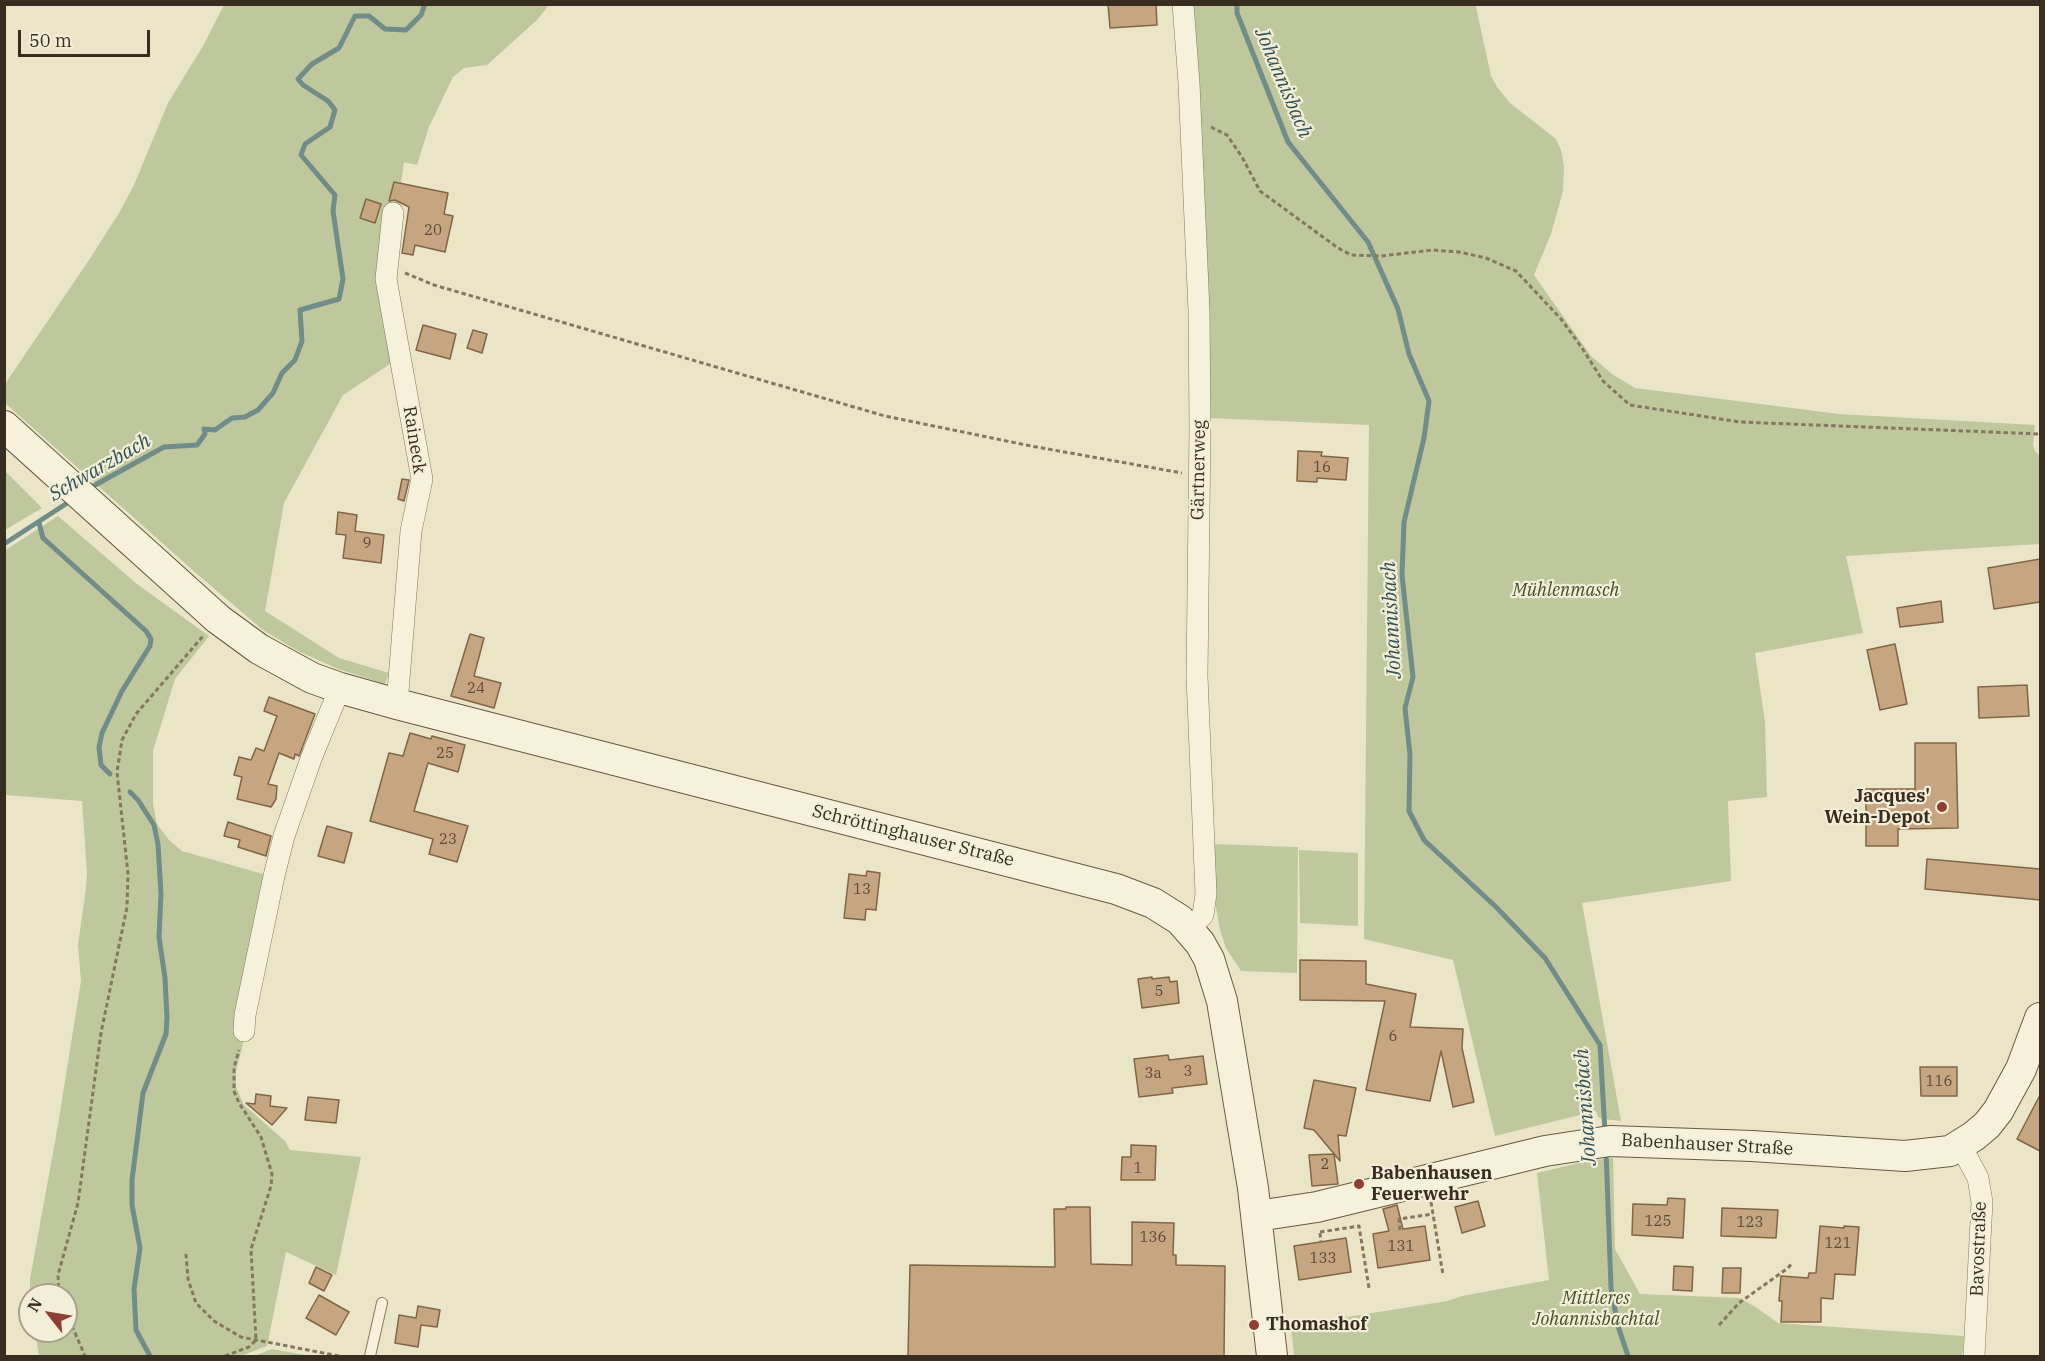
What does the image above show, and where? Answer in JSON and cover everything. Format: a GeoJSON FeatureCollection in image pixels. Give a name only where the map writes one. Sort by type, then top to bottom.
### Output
{"type":"FeatureCollection","features":[{"type":"Feature","properties":{"kind":"main road","name":"Schröttinghauser Straße"},"geometry":{"type":"LineString","coordinates":[[4,426],[218,619],[259,649],[288,666],[340,688],[1116,888],[1161,907],[1180,920],[1200,943],[1216,980],[1226,1020],[1257,1216]]}},
{"type":"Feature","properties":{"kind":"main road","name":"Babenhauser Straße"},"geometry":{"type":"LineString","coordinates":[[1257,1216],[1317,1207],[1545,1151],[1593,1142],[1625,1140],[1905,1156],[1939,1153],[1961,1146],[1987,1125],[2018,1077],[2038,1035]]}},
{"type":"Feature","properties":{"kind":"main road"},"geometry":{"type":"LineString","coordinates":[[1257,1216],[1272,1356]]}},
{"type":"Feature","properties":{"kind":"street","name":"Gärtnerweg"},"geometry":{"type":"LineString","coordinates":[[1183,4],[1199,311],[1197,676],[1206,894],[1203,915],[1189,929]]}},
{"type":"Feature","properties":{"kind":"street","name":"Raineck"},"geometry":{"type":"LineString","coordinates":[[393,213],[386,279],[422,479],[411,531],[397,704]]}},
{"type":"Feature","properties":{"kind":"street"},"geometry":{"type":"LineString","coordinates":[[244,1031],[245,1015],[284,836],[312,756],[340,688]]}},
{"type":"Feature","properties":{"kind":"street","name":"Bavostraße"},"geometry":{"type":"LineString","coordinates":[[1961,1146],[1978,1178],[1982,1202],[1974,1356]]}},
{"type":"Feature","properties":{"kind":"lane"},"geometry":{"type":"LineString","coordinates":[[370,1356],[382,1303]]}},
{"type":"Feature","properties":{"kind":"path"},"geometry":{"type":"LineString","coordinates":[[1190,118],[1227,135],[1260,191],[1351,255],[1382,256],[1433,250],[1459,252],[1486,258],[1516,271],[1561,319],[1603,381],[1630,405],[1740,422],[2040,434]]}},
{"type":"Feature","properties":{"kind":"path"},"geometry":{"type":"LineString","coordinates":[[387,265],[434,285],[885,416],[1054,451],[1199,476]]}},
{"type":"Feature","properties":{"kind":"path"},"geometry":{"type":"LineString","coordinates":[[58,1283],[58,1275],[78,1203],[101,1033],[127,907],[128,874],[117,772],[122,740],[136,714],[218,619]]}},
{"type":"Feature","properties":{"kind":"path"},"geometry":{"type":"LineString","coordinates":[[244,1031],[234,1068],[234,1091],[261,1137],[272,1174],[271,1186],[251,1249],[256,1341]]}},
{"type":"Feature","properties":{"kind":"path"},"geometry":{"type":"LineString","coordinates":[[1430,1194],[1443,1275]]}},
{"type":"Feature","properties":{"kind":"path"},"geometry":{"type":"LineString","coordinates":[[1400,1230],[1399,1219],[1433,1214]]}},
{"type":"Feature","properties":{"kind":"path"},"geometry":{"type":"LineString","coordinates":[[1320,1232],[1359,1226],[1369,1288]]}},
{"type":"Feature","properties":{"kind":"path"},"geometry":{"type":"LineString","coordinates":[[186,1254],[188,1279],[196,1302],[214,1321],[241,1337],[339,1356]]}},
{"type":"Feature","properties":{"kind":"path"},"geometry":{"type":"LineString","coordinates":[[1719,1325],[1745,1299],[1792,1263]]}},
{"type":"Feature","properties":{"kind":"path"},"geometry":{"type":"LineString","coordinates":[[78,1340],[85,1356]]}},
{"type":"Feature","properties":{"kind":"path"},"geometry":{"type":"LineString","coordinates":[[225,1356],[249,1347],[256,1341]]}},
{"type":"Feature","properties":{"kind":"green space","name":"Mühlenmasch"},"geometry":{"type":"Polygon","coordinates":[[[1471,4],[1476,7],[1491,76],[1497,87],[1510,103],[1556,139],[1561,150],[1564,166],[1563,191],[1551,234],[1534,275],[1591,356],[1612,374],[1635,388],[1839,414],[2035,425],[2033,445],[2040,456],[2040,544],[1846,556],[1863,633],[1755,653],[1765,722],[1767,797],[1728,801],[1731,881],[1582,903],[1621,1121],[1598,1117],[1596,1111],[1495,1136],[1453,960],[1364,939],[1369,425],[1210,418],[1191,5],[1471,4]]]}},
{"type":"Feature","properties":{"kind":"green space"},"geometry":{"type":"Polygon","coordinates":[[[224,5],[549,5],[537,20],[487,65],[464,68],[453,77],[429,127],[417,165],[404,162],[384,305],[393,362],[343,395],[284,503],[265,611],[339,658],[389,673],[385,684],[338,669],[298,651],[263,630],[5,403],[5,384],[119,213],[134,185],[168,103],[203,46],[224,5]]]}},
{"type":"Feature","properties":{"kind":"green space"},"geometry":{"type":"Polygon","coordinates":[[[5,471],[42,508],[5,530],[5,471]]]}},
{"type":"Feature","properties":{"kind":"green space"},"geometry":{"type":"Polygon","coordinates":[[[58,516],[137,584],[209,636],[175,679],[153,751],[153,804],[157,824],[169,840],[182,851],[270,876],[244,1040],[236,1071],[236,1087],[244,1105],[285,1141],[290,1150],[361,1157],[336,1275],[286,1252],[267,1346],[241,1356],[39,1356],[37,1343],[78,1343],[78,1283],[30,1283],[30,1279],[81,981],[78,945],[87,873],[82,801],[5,795],[4,551],[58,516]]]}},
{"type":"Feature","properties":{"kind":"green space"},"geometry":{"type":"Polygon","coordinates":[[[1212,844],[1298,847],[1297,973],[1241,971],[1226,948],[1220,930],[1215,901],[1212,844]]]}},
{"type":"Feature","properties":{"kind":"green space"},"geometry":{"type":"Polygon","coordinates":[[[1299,850],[1358,853],[1358,926],[1300,923],[1299,850]]]}},
{"type":"Feature","properties":{"kind":"green space","name":"Mittleres Johannisbachtal"},"geometry":{"type":"Polygon","coordinates":[[[1613,1158],[1615,1249],[1640,1294],[1740,1298],[1778,1323],[1964,1336],[1962,1356],[1294,1356],[1291,1326],[1447,1301],[1462,1296],[1549,1280],[1537,1173],[1587,1161],[1613,1158]]]}},
{"type":"Feature","properties":{"kind":"green space"},"geometry":{"type":"Polygon","coordinates":[[[272,1349],[310,1356],[254,1356],[272,1349]]]}},
{"type":"Feature","properties":{"kind":"building"},"geometry":{"type":"Polygon","coordinates":[[[1108,4],[1156,4],[1157,25],[1110,28],[1108,4]]]}},
{"type":"Feature","properties":{"kind":"building"},"geometry":{"type":"Polygon","coordinates":[[[394,182],[448,193],[444,214],[453,216],[445,252],[415,245],[413,255],[402,253],[409,207],[395,200],[389,201],[394,182]]]}},
{"type":"Feature","properties":{"kind":"building"},"geometry":{"type":"Polygon","coordinates":[[[366,199],[381,204],[375,223],[360,218],[366,199]]]}},
{"type":"Feature","properties":{"kind":"building"},"geometry":{"type":"Polygon","coordinates":[[[423,325],[456,334],[450,359],[416,350],[423,325]]]}},
{"type":"Feature","properties":{"kind":"building"},"geometry":{"type":"Polygon","coordinates":[[[473,330],[487,334],[482,353],[467,348],[473,330]]]}},
{"type":"Feature","properties":{"kind":"building"},"geometry":{"type":"Polygon","coordinates":[[[1298,451],[1322,452],[1321,456],[1348,458],[1346,480],[1317,478],[1317,482],[1297,481],[1298,451]]]}},
{"type":"Feature","properties":{"kind":"building"},"geometry":{"type":"Polygon","coordinates":[[[402,479],[409,480],[404,501],[398,499],[402,479]]]}},
{"type":"Feature","properties":{"kind":"building"},"geometry":{"type":"Polygon","coordinates":[[[338,512],[357,515],[355,531],[384,535],[381,563],[343,558],[346,535],[336,534],[338,512]]]}},
{"type":"Feature","properties":{"kind":"building"},"geometry":{"type":"Polygon","coordinates":[[[2040,559],[2040,602],[1994,609],[1988,568],[2040,559]]]}},
{"type":"Feature","properties":{"kind":"building"},"geometry":{"type":"Polygon","coordinates":[[[1941,601],[1943,622],[1900,627],[1897,608],[1941,601]]]}},
{"type":"Feature","properties":{"kind":"building"},"geometry":{"type":"Polygon","coordinates":[[[470,634],[484,638],[474,676],[501,683],[494,708],[451,696],[470,634]]]}},
{"type":"Feature","properties":{"kind":"building"},"geometry":{"type":"Polygon","coordinates":[[[1895,644],[1907,704],[1880,710],[1867,650],[1895,644]]]}},
{"type":"Feature","properties":{"kind":"building"},"geometry":{"type":"Polygon","coordinates":[[[2027,685],[2029,716],[1979,718],[1978,687],[2027,685]]]}},
{"type":"Feature","properties":{"kind":"building"},"geometry":{"type":"Polygon","coordinates":[[[269,697],[315,714],[299,756],[295,754],[294,759],[279,753],[268,784],[277,786],[276,799],[271,807],[237,799],[242,777],[234,775],[239,757],[251,760],[256,748],[264,751],[277,716],[264,711],[269,697]]]}},
{"type":"Feature","properties":{"kind":"building"},"geometry":{"type":"Polygon","coordinates":[[[410,733],[465,745],[458,772],[428,763],[414,811],[468,826],[457,862],[429,854],[433,839],[370,821],[389,753],[403,756],[410,733]]]}},
{"type":"Feature","properties":{"kind":"building"},"geometry":{"type":"Polygon","coordinates":[[[1915,743],[1956,743],[1958,828],[1898,829],[1898,846],[1866,846],[1866,789],[1915,789],[1915,743]]]}},
{"type":"Feature","properties":{"kind":"building"},"geometry":{"type":"Polygon","coordinates":[[[228,822],[271,836],[266,856],[238,847],[240,840],[224,836],[228,822]]]}},
{"type":"Feature","properties":{"kind":"building"},"geometry":{"type":"Polygon","coordinates":[[[327,826],[352,833],[344,863],[318,856],[327,826]]]}},
{"type":"Feature","properties":{"kind":"building"},"geometry":{"type":"Polygon","coordinates":[[[1927,859],[2040,869],[2040,900],[1925,889],[1927,859]]]}},
{"type":"Feature","properties":{"kind":"building"},"geometry":{"type":"Polygon","coordinates":[[[867,871],[880,873],[876,910],[866,909],[865,920],[844,918],[849,874],[866,876],[867,871]]]}},
{"type":"Feature","properties":{"kind":"building"},"geometry":{"type":"Polygon","coordinates":[[[1300,960],[1366,961],[1366,984],[1416,994],[1410,1027],[1463,1029],[1462,1048],[1474,1102],[1453,1107],[1441,1051],[1430,1101],[1366,1090],[1385,1001],[1300,1000],[1300,960]]]}},
{"type":"Feature","properties":{"kind":"building"},"geometry":{"type":"Polygon","coordinates":[[[1152,977],[1152,979],[1169,977],[1170,982],[1177,981],[1179,1003],[1142,1008],[1138,979],[1152,977]]]}},
{"type":"Feature","properties":{"kind":"building"},"geometry":{"type":"Polygon","coordinates":[[[1168,1055],[1169,1060],[1203,1056],[1207,1084],[1172,1088],[1173,1093],[1139,1097],[1134,1059],[1168,1055]]]}},
{"type":"Feature","properties":{"kind":"building"},"geometry":{"type":"Polygon","coordinates":[[[1920,1067],[1957,1067],[1957,1096],[1921,1096],[1920,1067]]]}},
{"type":"Feature","properties":{"kind":"building"},"geometry":{"type":"Polygon","coordinates":[[[1314,1080],[1356,1088],[1346,1136],[1338,1135],[1340,1161],[1314,1130],[1304,1128],[1314,1080]]]}},
{"type":"Feature","properties":{"kind":"building"},"geometry":{"type":"Polygon","coordinates":[[[256,1094],[271,1096],[270,1106],[287,1108],[272,1125],[246,1103],[255,1104],[256,1094]]]}},
{"type":"Feature","properties":{"kind":"building"},"geometry":{"type":"Polygon","coordinates":[[[2040,1095],[2040,1151],[2017,1139],[2040,1095]]]}},
{"type":"Feature","properties":{"kind":"building"},"geometry":{"type":"Polygon","coordinates":[[[308,1097],[339,1100],[336,1123],[305,1120],[308,1097]]]}},
{"type":"Feature","properties":{"kind":"building"},"geometry":{"type":"Polygon","coordinates":[[[1131,1145],[1156,1146],[1155,1180],[1121,1180],[1122,1157],[1131,1157],[1131,1145]]]}},
{"type":"Feature","properties":{"kind":"building"},"geometry":{"type":"Polygon","coordinates":[[[1334,1154],[1338,1184],[1312,1186],[1309,1155],[1334,1154]]]}},
{"type":"Feature","properties":{"kind":"building"},"geometry":{"type":"Polygon","coordinates":[[[1668,1198],[1685,1199],[1683,1238],[1632,1235],[1633,1204],[1667,1205],[1668,1198]]]}},
{"type":"Feature","properties":{"kind":"building"},"geometry":{"type":"Polygon","coordinates":[[[1478,1201],[1485,1226],[1462,1233],[1455,1207],[1478,1201]]]}},
{"type":"Feature","properties":{"kind":"building"},"geometry":{"type":"Polygon","coordinates":[[[1397,1205],[1403,1229],[1425,1226],[1430,1260],[1378,1268],[1373,1234],[1389,1231],[1383,1209],[1397,1205]]]}},
{"type":"Feature","properties":{"kind":"building"},"geometry":{"type":"Polygon","coordinates":[[[1066,1207],[1090,1207],[1091,1264],[1132,1265],[1132,1222],[1174,1223],[1173,1255],[1176,1255],[1176,1265],[1225,1266],[1224,1356],[908,1356],[910,1265],[1055,1267],[1054,1209],[1066,1209],[1066,1207]]]}},
{"type":"Feature","properties":{"kind":"building"},"geometry":{"type":"Polygon","coordinates":[[[1722,1208],[1778,1210],[1776,1238],[1721,1236],[1722,1208]]]}},
{"type":"Feature","properties":{"kind":"building"},"geometry":{"type":"Polygon","coordinates":[[[1820,1226],[1859,1227],[1855,1275],[1835,1274],[1833,1299],[1821,1298],[1821,1322],[1781,1322],[1782,1301],[1779,1301],[1781,1276],[1808,1278],[1809,1273],[1816,1273],[1820,1226]]]}},
{"type":"Feature","properties":{"kind":"building"},"geometry":{"type":"Polygon","coordinates":[[[1346,1238],[1351,1272],[1299,1280],[1294,1246],[1346,1238]]]}},
{"type":"Feature","properties":{"kind":"building"},"geometry":{"type":"Polygon","coordinates":[[[1674,1266],[1693,1267],[1692,1291],[1673,1290],[1674,1266]]]}},
{"type":"Feature","properties":{"kind":"building"},"geometry":{"type":"Polygon","coordinates":[[[316,1267],[332,1275],[324,1291],[309,1283],[316,1267]]]}},
{"type":"Feature","properties":{"kind":"building"},"geometry":{"type":"Polygon","coordinates":[[[1723,1268],[1741,1268],[1740,1293],[1722,1293],[1723,1268]]]}},
{"type":"Feature","properties":{"kind":"building"},"geometry":{"type":"Polygon","coordinates":[[[319,1295],[349,1312],[336,1335],[306,1318],[319,1295]]]}},
{"type":"Feature","properties":{"kind":"building"},"geometry":{"type":"Polygon","coordinates":[[[418,1306],[440,1310],[437,1327],[421,1325],[418,1347],[395,1343],[399,1315],[416,1318],[418,1306]]]}},
{"type":"Feature","properties":{"kind":"waterway","name":"Schwarzbach"},"geometry":{"type":"LineString","coordinates":[[88,489],[164,447],[197,445],[205,434],[204,429],[215,430],[232,418],[245,417],[258,410],[273,393],[282,373],[295,360],[302,341],[300,310],[339,299],[343,279],[333,211],[335,195],[301,155],[305,144],[330,127],[335,110],[328,101],[303,85],[298,79],[312,64],[339,48],[355,16],[369,16],[385,29],[406,30],[421,15],[425,4]]}},
{"type":"Feature","properties":{"kind":"waterway","name":"Johannisbach"},"geometry":{"type":"LineString","coordinates":[[1237,4],[1237,13],[1288,142],[1368,242],[1398,309],[1409,354],[1429,401],[1424,438],[1404,522],[1402,575],[1413,677],[1405,708],[1410,755],[1409,811],[1424,840],[1496,907],[1545,958],[1600,1045],[1605,1132]]}},
{"type":"Feature","properties":{"kind":"waterway","name":"Schwarzbach"},"geometry":{"type":"LineString","coordinates":[[4,544],[72,500]]}},
{"type":"Feature","properties":{"kind":"waterway"},"geometry":{"type":"LineString","coordinates":[[39,523],[43,538],[146,631],[151,639],[150,646],[122,691],[102,733],[99,747],[101,765],[110,774]]}},
{"type":"Feature","properties":{"kind":"waterway"},"geometry":{"type":"LineString","coordinates":[[130,792],[154,825],[158,844],[161,894],[159,937],[165,978],[167,1018],[166,1034],[143,1093],[132,1180],[132,1205],[140,1248],[134,1289],[136,1330],[150,1356]]}},
{"type":"Feature","properties":{"kind":"waterway","name":"Johannisbach"},"geometry":{"type":"LineString","coordinates":[[1606,1150],[1611,1288],[1618,1326],[1628,1356]]}},
{"type":"Feature","properties":{"kind":"place","name":"Jacques' Wein-Depot"},"geometry":{"type":"Point","coordinates":[1942,807]}},
{"type":"Feature","properties":{"kind":"place","name":"Babenhausen Feuerwehr"},"geometry":{"type":"Point","coordinates":[1359,1184]}},
{"type":"Feature","properties":{"kind":"place","name":"Thomashof"},"geometry":{"type":"Point","coordinates":[1254,1325]}}]}
